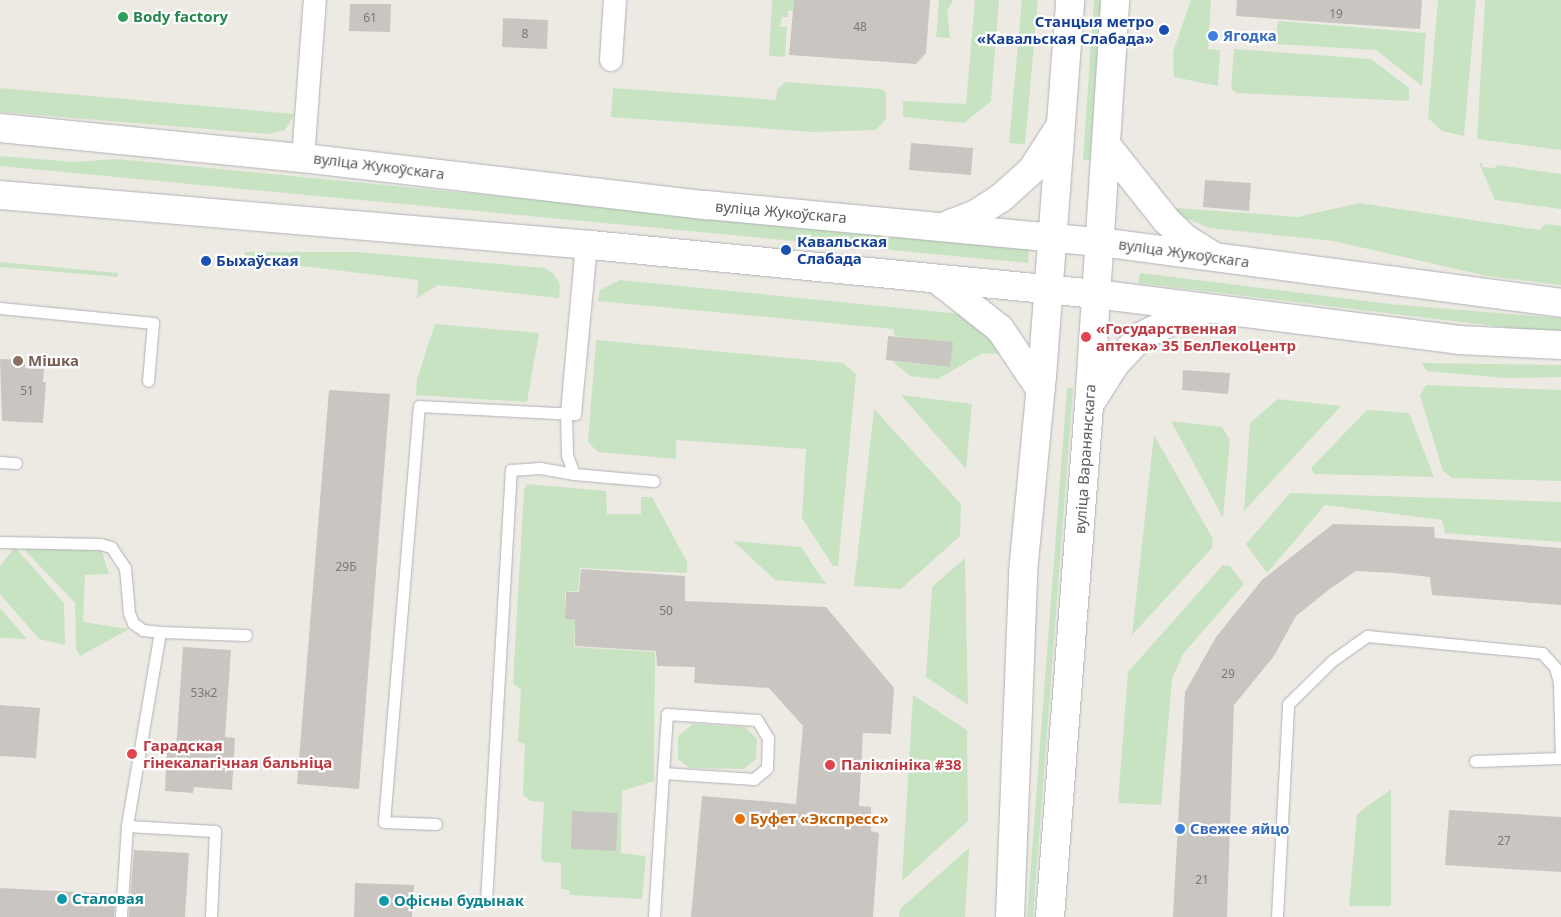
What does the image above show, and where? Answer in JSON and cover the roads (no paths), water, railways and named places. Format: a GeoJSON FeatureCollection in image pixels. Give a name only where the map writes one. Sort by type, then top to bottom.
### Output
{"type":"FeatureCollection","features":[{"type":"Feature","properties":{"kind":"main road"},"geometry":{"type":"LineString","coordinates":[[1010,917],[1023,572],[1041,390],[1070,0]]}},
{"type":"Feature","properties":{"kind":"main road","name":"вуліца Варанянскага"},"geometry":{"type":"LineString","coordinates":[[1050,917],[1089,406],[1115,0]]}},
{"type":"Feature","properties":{"kind":"main road"},"geometry":{"type":"LineString","coordinates":[[941,227],[976,214],[1001,198],[1032,170],[1061,126]]}},
{"type":"Feature","properties":{"kind":"main road","name":"вуліца Жукоўскага"},"geometry":{"type":"LineString","coordinates":[[0,128],[304,158],[706,205],[1100,242],[1561,303]]}},
{"type":"Feature","properties":{"kind":"main road"},"geometry":{"type":"LineString","coordinates":[[1107,146],[1166,220],[1186,239],[1216,258]]}},
{"type":"Feature","properties":{"kind":"main road"},"geometry":{"type":"LineString","coordinates":[[0,195],[586,244],[1096,294],[1205,310],[1459,340],[1561,345]]}},
{"type":"Feature","properties":{"kind":"main road"},"geometry":{"type":"LineString","coordinates":[[937,279],[1000,329],[1041,390]]}},
{"type":"Feature","properties":{"kind":"main road"},"geometry":{"type":"LineString","coordinates":[[1089,406],[1115,364],[1140,336],[1173,320],[1205,310]]}},
{"type":"Feature","properties":{"kind":"street"},"geometry":{"type":"LineString","coordinates":[[304,158],[315,0]]}},
{"type":"Feature","properties":{"kind":"street"},"geometry":{"type":"LineString","coordinates":[[611,60],[615,0]]}},
{"type":"Feature","properties":{"kind":"lane"},"geometry":{"type":"LineString","coordinates":[[574,474],[567,455],[566,413],[586,244]]}},
{"type":"Feature","properties":{"kind":"lane"},"geometry":{"type":"LineString","coordinates":[[0,308],[152,323],[148,381]]}},
{"type":"Feature","properties":{"kind":"lane"},"geometry":{"type":"LineString","coordinates":[[436,824],[384,822],[419,406],[566,413]]}},
{"type":"Feature","properties":{"kind":"lane"},"geometry":{"type":"LineString","coordinates":[[0,462],[16,463]]}},
{"type":"Feature","properties":{"kind":"lane"},"geometry":{"type":"LineString","coordinates":[[486,900],[510,470],[540,468],[574,474],[654,481]]}},
{"type":"Feature","properties":{"kind":"lane"},"geometry":{"type":"LineString","coordinates":[[0,542],[100,544],[111,547],[125,568],[129,613],[133,623],[142,630],[246,635]]}},
{"type":"Feature","properties":{"kind":"lane"},"geometry":{"type":"LineString","coordinates":[[121,917],[127,826],[160,632]]}},
{"type":"Feature","properties":{"kind":"lane"},"geometry":{"type":"LineString","coordinates":[[1277,917],[1288,704],[1333,660],[1367,636],[1542,653],[1555,667],[1559,682],[1561,758],[1475,762]]}},
{"type":"Feature","properties":{"kind":"lane"},"geometry":{"type":"LineString","coordinates":[[654,917],[663,773],[667,714],[757,720],[768,738],[767,768],[754,779],[663,773]]}},
{"type":"Feature","properties":{"kind":"lane"},"geometry":{"type":"LineString","coordinates":[[127,826],[215,831],[211,917]]}},
{"type":"Feature","properties":{"kind":"place","name":"Body factory"},"geometry":{"type":"Point","coordinates":[123,17]}},
{"type":"Feature","properties":{"kind":"place","name":"Станцыя метро «Кавальская Слабада»"},"geometry":{"type":"Point","coordinates":[1164,30]}},
{"type":"Feature","properties":{"kind":"place","name":"Ягодка"},"geometry":{"type":"Point","coordinates":[1213,36]}},
{"type":"Feature","properties":{"kind":"place","name":"Кавальская Слабада"},"geometry":{"type":"Point","coordinates":[786,250]}},
{"type":"Feature","properties":{"kind":"place","name":"Быхаўская"},"geometry":{"type":"Point","coordinates":[206,261]}},
{"type":"Feature","properties":{"kind":"place","name":"«Государственная аптека» 35 БелЛекоЦентр"},"geometry":{"type":"Point","coordinates":[1086,337]}},
{"type":"Feature","properties":{"kind":"place","name":"Мішка"},"geometry":{"type":"Point","coordinates":[18,361]}},
{"type":"Feature","properties":{"kind":"place","name":"Гарадская гінекалагічная бальніца"},"geometry":{"type":"Point","coordinates":[132,754]}},
{"type":"Feature","properties":{"kind":"place","name":"Паліклініка #38"},"geometry":{"type":"Point","coordinates":[830,765]}},
{"type":"Feature","properties":{"kind":"place","name":"Буфет «Экспресс»"},"geometry":{"type":"Point","coordinates":[740,819]}},
{"type":"Feature","properties":{"kind":"place","name":"Свежее яйцо"},"geometry":{"type":"Point","coordinates":[1180,829]}},
{"type":"Feature","properties":{"kind":"place","name":"Сталовая"},"geometry":{"type":"Point","coordinates":[62,899]}},
{"type":"Feature","properties":{"kind":"place","name":"Офісны будынак"},"geometry":{"type":"Point","coordinates":[384,901]}}]}
